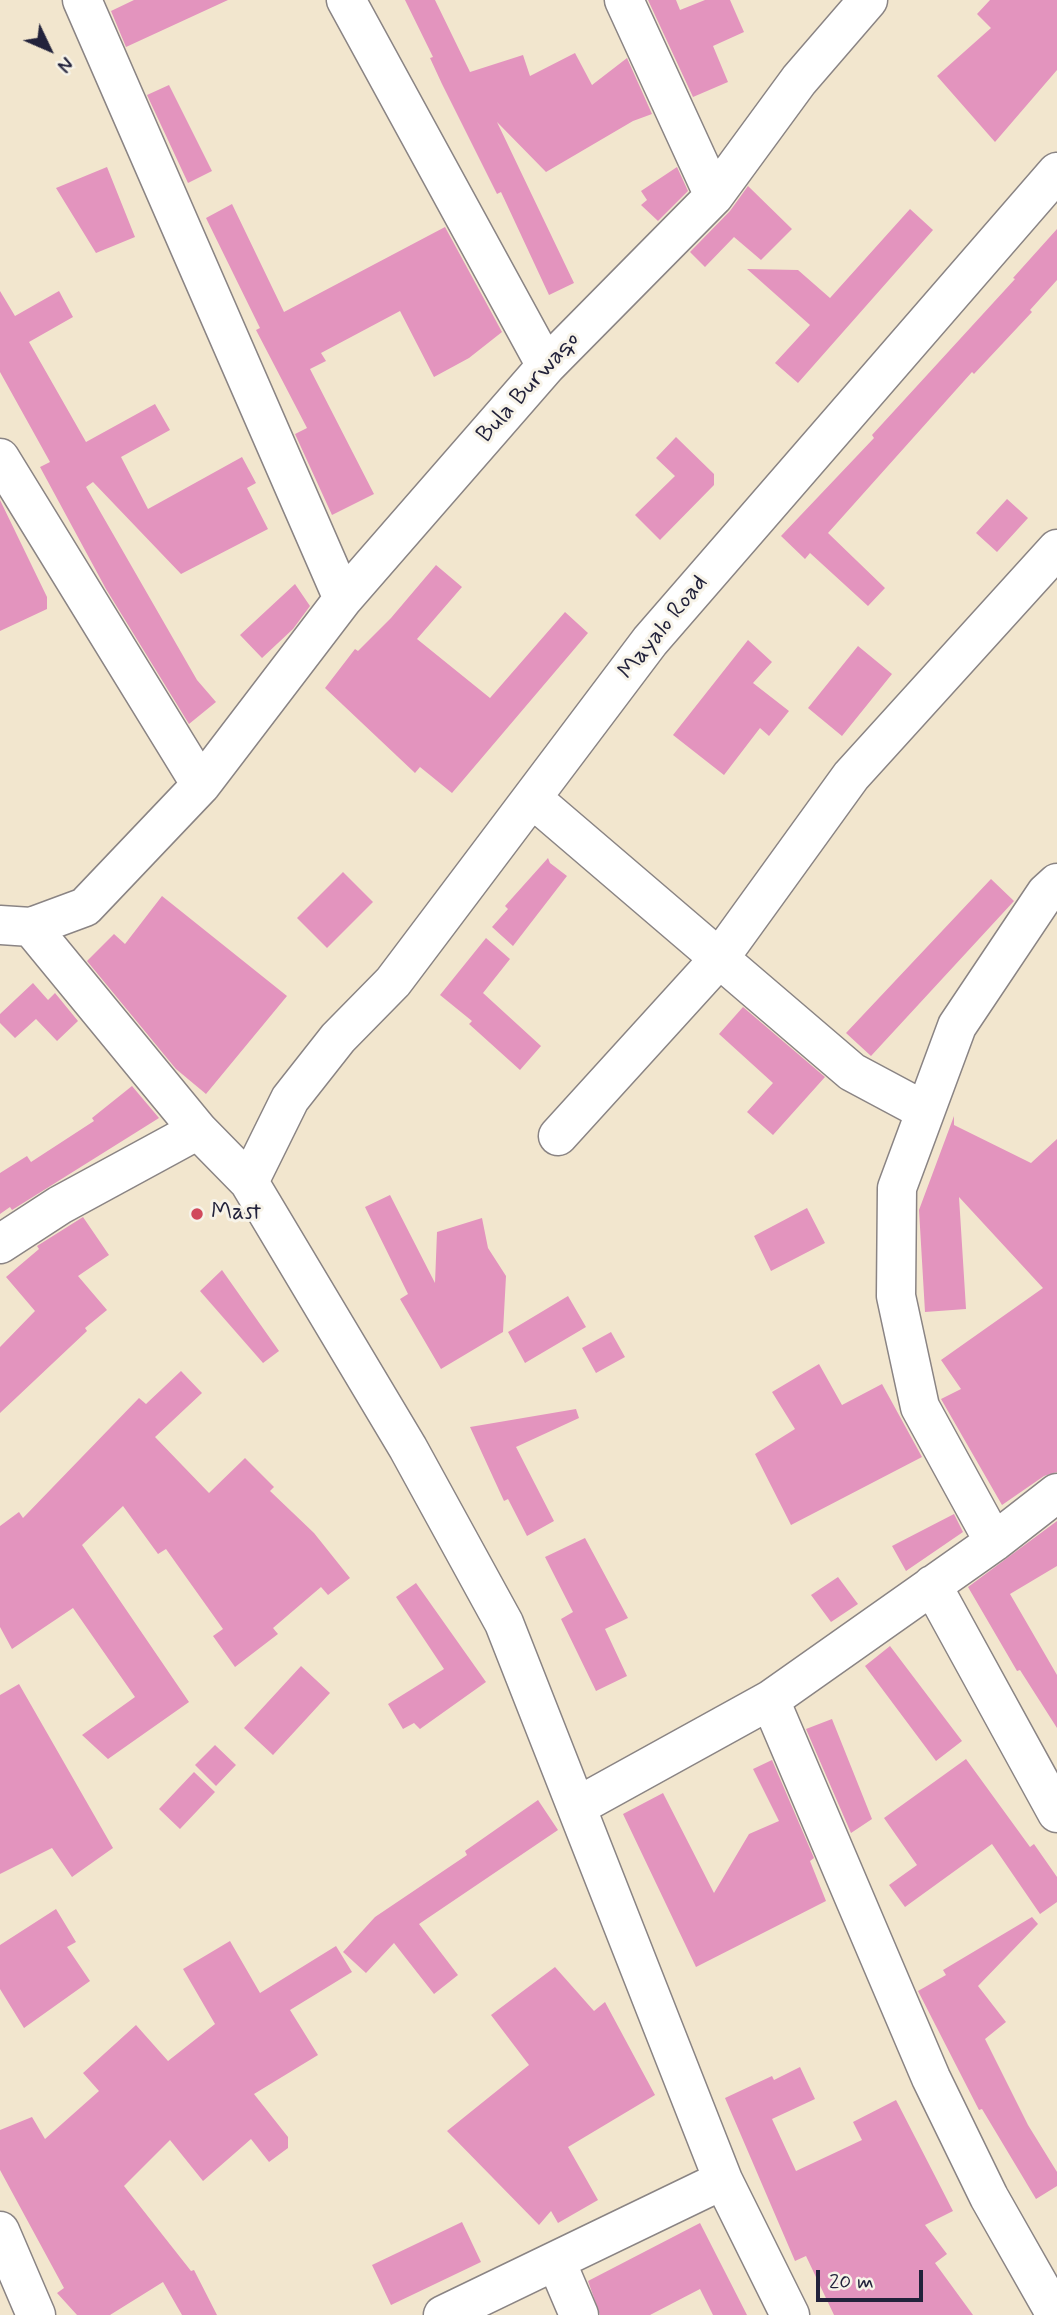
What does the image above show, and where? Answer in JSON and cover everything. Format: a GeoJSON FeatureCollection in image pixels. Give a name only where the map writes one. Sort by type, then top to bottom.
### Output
{"type":"FeatureCollection","features":[{"type":"Feature","properties":{"kind":"street"},"geometry":{"type":"LineString","coordinates":[[82,0],[343,599]]}},
{"type":"Feature","properties":{"kind":"street"},"geometry":{"type":"LineString","coordinates":[[346,0],[546,366]]}},
{"type":"Feature","properties":{"kind":"street"},"geometry":{"type":"LineString","coordinates":[[624,0],[714,196]]}},
{"type":"Feature","properties":{"kind":"street","name":"Bula Burwaqo"},"geometry":{"type":"LineString","coordinates":[[16,926],[85,907],[201,785],[343,599],[546,366],[714,196],[799,80],[868,0]]}},
{"type":"Feature","properties":{"kind":"street","name":"Mayalo Road"},"geometry":{"type":"LineString","coordinates":[[249,1182],[290,1099],[338,1038],[393,982],[650,641],[1057,172]]}},
{"type":"Feature","properties":{"kind":"street"},"geometry":{"type":"LineString","coordinates":[[0,458],[201,785]]}},
{"type":"Feature","properties":{"kind":"street"},"geometry":{"type":"LineString","coordinates":[[558,1136],[718,960],[851,776],[1057,549]]}},
{"type":"Feature","properties":{"kind":"street"},"geometry":{"type":"LineString","coordinates":[[533,799],[852,1072],[925,1111]]}},
{"type":"Feature","properties":{"kind":"street"},"geometry":{"type":"LineString","coordinates":[[994,1542],[920,1407],[896,1296],[897,1188],[957,1026],[1046,894],[1057,883]]}},
{"type":"Feature","properties":{"kind":"street"},"geometry":{"type":"LineString","coordinates":[[16,926],[198,1130],[249,1182],[408,1448],[504,1623],[723,2180],[790,2315]]}},
{"type":"Feature","properties":{"kind":"street"},"geometry":{"type":"LineString","coordinates":[[0,1244],[60,1205],[198,1130]]}},
{"type":"Feature","properties":{"kind":"street"},"geometry":{"type":"LineString","coordinates":[[578,1806],[769,1700],[994,1542],[1057,1493]]}},
{"type":"Feature","properties":{"kind":"street"},"geometry":{"type":"LineString","coordinates":[[932,1585],[1057,1813]]}},
{"type":"Feature","properties":{"kind":"street"},"geometry":{"type":"LineString","coordinates":[[769,1700],[931,2078],[989,2197],[1056,2315]]}},
{"type":"Feature","properties":{"kind":"street"},"geometry":{"type":"LineString","coordinates":[[443,2315],[723,2180]]}},
{"type":"Feature","properties":{"kind":"street"},"geometry":{"type":"LineString","coordinates":[[0,2231],[36,2315]]}},
{"type":"Feature","properties":{"kind":"street"},"geometry":{"type":"LineString","coordinates":[[556,2261],[579,2315]]}},
{"type":"Feature","properties":{"kind":"building"},"geometry":{"type":"Polygon","coordinates":[[[134,0],[228,0],[126,47],[111,11],[134,0]]]}},
{"type":"Feature","properties":{"kind":"building"},"geometry":{"type":"Polygon","coordinates":[[[405,0],[435,0],[470,72],[523,55],[530,76],[575,53],[592,85],[627,58],[652,114],[633,121],[546,172],[497,122],[574,283],[549,295],[501,192],[497,194],[442,84],[430,58],[433,57],[405,0]]]}},
{"type":"Feature","properties":{"kind":"building"},"geometry":{"type":"Polygon","coordinates":[[[648,0],[676,0],[680,10],[705,0],[730,0],[744,32],[713,46],[728,82],[693,97],[648,0]]]}},
{"type":"Feature","properties":{"kind":"building"},"geometry":{"type":"Polygon","coordinates":[[[990,0],[1057,0],[1057,70],[995,142],[937,76],[991,28],[977,14],[990,0]]]}},
{"type":"Feature","properties":{"kind":"building"},"geometry":{"type":"Polygon","coordinates":[[[169,85],[212,171],[188,183],[147,95],[169,85]]]}},
{"type":"Feature","properties":{"kind":"building"},"geometry":{"type":"Polygon","coordinates":[[[107,167],[135,237],[96,253],[56,188],[107,167]]]}},
{"type":"Feature","properties":{"kind":"building"},"geometry":{"type":"Polygon","coordinates":[[[677,167],[688,191],[658,221],[641,205],[647,200],[641,191],[677,167]]]}},
{"type":"Feature","properties":{"kind":"building"},"geometry":{"type":"Polygon","coordinates":[[[748,186],[792,229],[761,260],[734,237],[705,267],[690,252],[730,211],[748,186]]]}},
{"type":"Feature","properties":{"kind":"building"},"geometry":{"type":"Polygon","coordinates":[[[232,204],[284,312],[445,227],[502,332],[469,358],[434,377],[400,311],[321,353],[326,361],[310,369],[374,494],[332,515],[295,434],[307,428],[256,330],[260,328],[206,218],[232,204]]]}},
{"type":"Feature","properties":{"kind":"building"},"geometry":{"type":"Polygon","coordinates":[[[910,209],[933,230],[798,383],[775,363],[810,325],[747,269],[798,270],[830,298],[910,209]]]}},
{"type":"Feature","properties":{"kind":"building"},"geometry":{"type":"Polygon","coordinates":[[[1057,229],[1057,280],[1030,310],[1032,312],[974,374],[972,372],[828,533],[885,588],[868,606],[810,553],[805,559],[781,536],[874,438],[872,435],[1015,279],[1013,278],[1057,229]]]}},
{"type":"Feature","properties":{"kind":"building"},"geometry":{"type":"Polygon","coordinates":[[[0,291],[15,316],[59,291],[73,317],[29,342],[86,442],[155,404],[170,430],[121,457],[148,509],[242,457],[256,483],[247,488],[268,529],[181,574],[93,482],[86,487],[197,680],[216,702],[189,724],[106,589],[40,467],[50,462],[0,372],[0,291]]]}},
{"type":"Feature","properties":{"kind":"building"},"geometry":{"type":"Polygon","coordinates":[[[676,437],[714,474],[714,485],[660,540],[635,515],[675,476],[656,458],[676,437]]]}},
{"type":"Feature","properties":{"kind":"building"},"geometry":{"type":"Polygon","coordinates":[[[1007,499],[1028,518],[997,552],[976,533],[1007,499]]]}},
{"type":"Feature","properties":{"kind":"building"},"geometry":{"type":"Polygon","coordinates":[[[0,500],[47,597],[47,609],[0,631],[0,500]]]}},
{"type":"Feature","properties":{"kind":"building"},"geometry":{"type":"Polygon","coordinates":[[[436,565],[462,587],[417,639],[490,698],[565,612],[588,633],[452,793],[420,767],[415,773],[325,688],[355,649],[358,651],[391,618],[436,565]]]}},
{"type":"Feature","properties":{"kind":"building"},"geometry":{"type":"Polygon","coordinates":[[[295,584],[310,606],[293,629],[262,658],[240,635],[295,584]]]}},
{"type":"Feature","properties":{"kind":"building"},"geometry":{"type":"Polygon","coordinates":[[[748,640],[772,662],[753,683],[789,711],[769,736],[760,728],[724,775],[673,735],[748,640]]]}},
{"type":"Feature","properties":{"kind":"building"},"geometry":{"type":"Polygon","coordinates":[[[858,646],[892,674],[842,736],[808,708],[858,646]]]}},
{"type":"Feature","properties":{"kind":"building"},"geometry":{"type":"Polygon","coordinates":[[[548,858],[550,863],[567,876],[513,946],[492,927],[508,909],[505,906],[548,858]]]}},
{"type":"Feature","properties":{"kind":"building"},"geometry":{"type":"Polygon","coordinates":[[[343,872],[373,902],[327,948],[297,918],[343,872]]]}},
{"type":"Feature","properties":{"kind":"building"},"geometry":{"type":"Polygon","coordinates":[[[991,879],[1014,901],[871,1056],[846,1033],[991,879]]]}},
{"type":"Feature","properties":{"kind":"building"},"geometry":{"type":"Polygon","coordinates":[[[162,896],[287,996],[206,1094],[176,1069],[87,961],[114,934],[125,944],[162,896]]]}},
{"type":"Feature","properties":{"kind":"building"},"geometry":{"type":"Polygon","coordinates":[[[486,938],[510,959],[483,993],[541,1046],[520,1070],[469,1024],[472,1021],[440,995],[486,938]]]}},
{"type":"Feature","properties":{"kind":"building"},"geometry":{"type":"Polygon","coordinates":[[[33,983],[48,1000],[55,993],[78,1021],[57,1041],[36,1019],[15,1038],[0,1023],[0,1014],[33,983]]]}},
{"type":"Feature","properties":{"kind":"building"},"geometry":{"type":"Polygon","coordinates":[[[743,1007],[825,1077],[773,1135],[747,1112],[773,1083],[719,1034],[743,1007]]]}},
{"type":"Feature","properties":{"kind":"building"},"geometry":{"type":"Polygon","coordinates":[[[132,1086],[159,1118],[12,1210],[10,1207],[0,1214],[0,1173],[27,1156],[31,1162],[94,1121],[92,1118],[132,1086]]]}},
{"type":"Feature","properties":{"kind":"building"},"geometry":{"type":"Polygon","coordinates":[[[954,1116],[954,1125],[1031,1163],[1057,1139],[1057,1472],[1044,1476],[1002,1505],[941,1399],[961,1389],[941,1360],[1043,1288],[959,1197],[966,1309],[925,1312],[919,1210],[954,1116]]]}},
{"type":"Feature","properties":{"kind":"building"},"geometry":{"type":"Polygon","coordinates":[[[390,1195],[435,1283],[437,1232],[482,1218],[488,1248],[506,1276],[503,1332],[441,1369],[400,1299],[408,1294],[365,1207],[390,1195]]]}},
{"type":"Feature","properties":{"kind":"building"},"geometry":{"type":"Polygon","coordinates":[[[807,1208],[825,1243],[771,1271],[754,1236],[807,1208]]]}},
{"type":"Feature","properties":{"kind":"building"},"geometry":{"type":"Polygon","coordinates":[[[83,1217],[109,1255],[78,1276],[107,1310],[85,1328],[87,1331],[0,1413],[0,1347],[35,1311],[6,1277],[39,1249],[37,1246],[83,1217]]]}},
{"type":"Feature","properties":{"kind":"building"},"geometry":{"type":"Polygon","coordinates":[[[222,1270],[279,1351],[263,1363],[200,1291],[222,1270]]]}},
{"type":"Feature","properties":{"kind":"building"},"geometry":{"type":"Polygon","coordinates":[[[568,1296],[586,1327],[525,1363],[508,1332],[568,1296]]]}},
{"type":"Feature","properties":{"kind":"building"},"geometry":{"type":"Polygon","coordinates":[[[611,1332],[625,1357],[596,1373],[582,1348],[611,1332]]]}},
{"type":"Feature","properties":{"kind":"building"},"geometry":{"type":"Polygon","coordinates":[[[819,1364],[842,1405],[882,1384],[922,1457],[791,1525],[755,1454],[795,1429],[772,1392],[819,1364]]]}},
{"type":"Feature","properties":{"kind":"building"},"geometry":{"type":"Polygon","coordinates":[[[181,1371],[202,1393],[155,1437],[209,1493],[245,1458],[274,1487],[270,1491],[314,1533],[350,1578],[328,1595],[321,1587],[273,1628],[278,1634],[235,1667],[213,1636],[223,1629],[166,1549],[158,1554],[123,1506],[82,1545],[189,1702],[108,1759],[82,1735],[135,1697],[73,1608],[12,1649],[0,1627],[0,1526],[19,1512],[23,1518],[139,1398],[146,1404],[181,1371]]]}},
{"type":"Feature","properties":{"kind":"building"},"geometry":{"type":"Polygon","coordinates":[[[576,1409],[579,1418],[516,1447],[554,1521],[527,1536],[508,1499],[504,1501],[470,1427],[576,1409]]]}},
{"type":"Feature","properties":{"kind":"building"},"geometry":{"type":"Polygon","coordinates":[[[954,1514],[963,1532],[906,1571],[892,1546],[954,1514]]]}},
{"type":"Feature","properties":{"kind":"building"},"geometry":{"type":"Polygon","coordinates":[[[1057,1521],[1057,1566],[1010,1594],[1057,1675],[1057,1728],[1020,1670],[1017,1671],[968,1587],[1057,1521]]]}},
{"type":"Feature","properties":{"kind":"building"},"geometry":{"type":"Polygon","coordinates":[[[585,1538],[628,1618],[605,1629],[627,1676],[596,1691],[561,1619],[573,1612],[545,1557],[585,1538]]]}},
{"type":"Feature","properties":{"kind":"building"},"geometry":{"type":"Polygon","coordinates":[[[838,1577],[858,1604],[831,1622],[811,1595],[838,1577]]]}},
{"type":"Feature","properties":{"kind":"building"},"geometry":{"type":"Polygon","coordinates":[[[416,1583],[486,1682],[420,1729],[414,1723],[403,1729],[388,1704],[444,1669],[396,1597],[416,1583]]]}},
{"type":"Feature","properties":{"kind":"building"},"geometry":{"type":"Polygon","coordinates":[[[890,1646],[962,1741],[936,1761],[865,1666],[890,1646]]]}},
{"type":"Feature","properties":{"kind":"building"},"geometry":{"type":"Polygon","coordinates":[[[301,1666],[330,1693],[273,1755],[244,1728],[301,1666]]]}},
{"type":"Feature","properties":{"kind":"building"},"geometry":{"type":"Polygon","coordinates":[[[19,1684],[113,1848],[72,1877],[52,1848],[0,1874],[0,1695],[19,1684]]]}},
{"type":"Feature","properties":{"kind":"building"},"geometry":{"type":"Polygon","coordinates":[[[832,1719],[872,1819],[851,1833],[806,1729],[832,1719]]]}},
{"type":"Feature","properties":{"kind":"building"},"geometry":{"type":"Polygon","coordinates":[[[215,1745],[236,1765],[216,1786],[195,1765],[215,1745]]]}},
{"type":"Feature","properties":{"kind":"building"},"geometry":{"type":"Polygon","coordinates":[[[966,1759],[1030,1847],[1034,1844],[1057,1877],[1057,1902],[1040,1914],[992,1844],[905,1907],[889,1885],[917,1865],[884,1818],[966,1759]]]}},
{"type":"Feature","properties":{"kind":"building"},"geometry":{"type":"Polygon","coordinates":[[[772,1760],[814,1858],[810,1861],[826,1901],[696,1967],[623,1814],[663,1793],[714,1893],[749,1834],[779,1821],[753,1769],[772,1760]]]}},
{"type":"Feature","properties":{"kind":"building"},"geometry":{"type":"Polygon","coordinates":[[[194,1772],[215,1792],[180,1829],[159,1809],[194,1772]]]}},
{"type":"Feature","properties":{"kind":"building"},"geometry":{"type":"Polygon","coordinates":[[[538,1800],[558,1830],[419,1924],[458,1975],[434,1994],[394,1943],[366,1973],[343,1952],[375,1917],[467,1855],[465,1851],[538,1800]]]}},
{"type":"Feature","properties":{"kind":"building"},"geometry":{"type":"Polygon","coordinates":[[[56,1909],[76,1942],[67,1947],[90,1981],[24,2028],[0,1989],[0,1945],[56,1909]]]}},
{"type":"Feature","properties":{"kind":"building"},"geometry":{"type":"Polygon","coordinates":[[[1032,1917],[1038,1924],[978,1986],[1006,2022],[985,2039],[1028,2125],[1057,2172],[1057,2186],[1036,2199],[982,2109],[979,2110],[918,1991],[946,1975],[943,1970],[1032,1917]]]}},
{"type":"Feature","properties":{"kind":"building"},"geometry":{"type":"Polygon","coordinates":[[[230,1941],[260,1993],[336,1946],[352,1972],[290,2010],[318,2055],[254,2094],[288,2137],[288,2148],[269,2162],[251,2139],[203,2181],[170,2140],[124,2186],[191,2271],[194,2270],[217,2315],[182,2315],[163,2282],[110,2315],[77,2315],[57,2293],[64,2288],[0,2170],[0,2130],[32,2117],[45,2139],[99,2091],[83,2073],[136,2025],[168,2061],[215,2024],[183,1969],[230,1941]]]}},
{"type":"Feature","properties":{"kind":"building"},"geometry":{"type":"Polygon","coordinates":[[[555,1967],[594,2011],[605,2002],[655,2095],[568,2147],[598,2200],[558,2223],[551,2211],[539,2225],[447,2131],[529,2065],[491,2015],[555,1967]]]}},
{"type":"Feature","properties":{"kind":"building"},"geometry":{"type":"Polygon","coordinates":[[[800,2067],[815,2099],[772,2119],[796,2171],[862,2140],[853,2122],[896,2100],[953,2211],[925,2225],[947,2254],[935,2263],[973,2315],[834,2315],[806,2256],[795,2261],[725,2098],[772,2076],[774,2080],[800,2067]]]}},
{"type":"Feature","properties":{"kind":"building"},"geometry":{"type":"Polygon","coordinates":[[[462,2222],[481,2262],[391,2305],[372,2265],[462,2222]]]}},
{"type":"Feature","properties":{"kind":"building"},"geometry":{"type":"Polygon","coordinates":[[[700,2223],[747,2315],[713,2315],[700,2289],[650,2315],[600,2315],[588,2281],[700,2223]]]}},
{"type":"Feature","properties":{"kind":"place","name":"Mast"},"geometry":{"type":"Point","coordinates":[197,1214]}}]}
